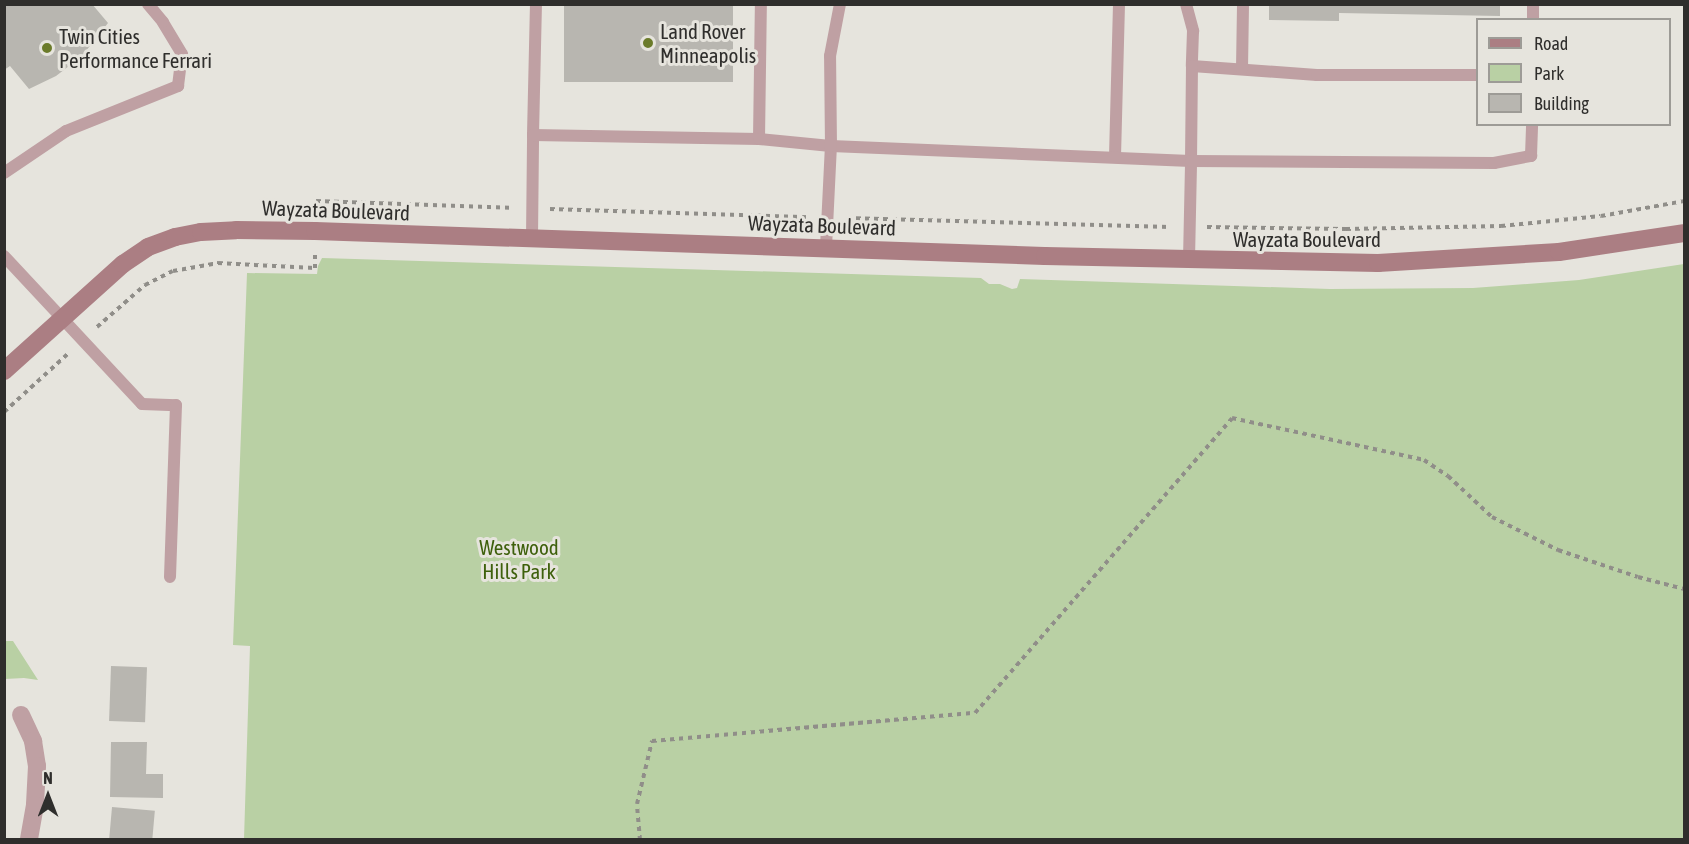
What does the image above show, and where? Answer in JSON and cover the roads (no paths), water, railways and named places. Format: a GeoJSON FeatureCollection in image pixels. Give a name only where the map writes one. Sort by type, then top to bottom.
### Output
{"type":"FeatureCollection","features":[{"type":"Feature","properties":{"kind":"street","name":"Wayzata Boulevard"},"geometry":{"type":"LineString","coordinates":[[4,371],[123,264],[148,248],[175,237],[201,232],[236,230],[532,238],[1189,260],[1400,261],[1559,252],[1684,232]]}},
{"type":"Feature","properties":{"kind":"street"},"geometry":{"type":"LineString","coordinates":[[21,715],[33,741],[37,766],[35,805],[29,840]]}},
{"type":"Feature","properties":{"kind":"lane"},"geometry":{"type":"LineString","coordinates":[[5,173],[66,131],[178,86],[182,54],[163,22],[148,4]]}},
{"type":"Feature","properties":{"kind":"lane"},"geometry":{"type":"LineString","coordinates":[[532,238],[536,4]]}},
{"type":"Feature","properties":{"kind":"lane"},"geometry":{"type":"LineString","coordinates":[[759,139],[760,4]]}},
{"type":"Feature","properties":{"kind":"lane"},"geometry":{"type":"LineString","coordinates":[[826,248],[831,146],[830,56],[840,4]]}},
{"type":"Feature","properties":{"kind":"lane"},"geometry":{"type":"LineString","coordinates":[[1115,157],[1119,4]]}},
{"type":"Feature","properties":{"kind":"lane"},"geometry":{"type":"LineString","coordinates":[[1186,4],[1193,31],[1189,260]]}},
{"type":"Feature","properties":{"kind":"lane"},"geometry":{"type":"LineString","coordinates":[[1242,69],[1243,4]]}},
{"type":"Feature","properties":{"kind":"lane"},"geometry":{"type":"LineString","coordinates":[[1192,66],[1317,75],[1476,75]]}},
{"type":"Feature","properties":{"kind":"lane"},"geometry":{"type":"LineString","coordinates":[[533,135],[759,139],[831,146],[1191,161],[1494,163],[1531,156],[1532,126]]}},
{"type":"Feature","properties":{"kind":"lane"},"geometry":{"type":"LineString","coordinates":[[4,256],[62,319],[84,339],[142,404],[176,405],[170,577]]}},
{"type":"Feature","properties":{"kind":"place","name":"Land Rover Minneapolis"},"geometry":{"type":"Point","coordinates":[648,43]}},
{"type":"Feature","properties":{"kind":"place","name":"Twin Cities Performance Ferrari"},"geometry":{"type":"Point","coordinates":[47,48]}},
{"type":"Feature","properties":{"kind":"park label","name":"Westwood Hills Park"},"geometry":{"type":"Point","coordinates":[519,559]}}]}
